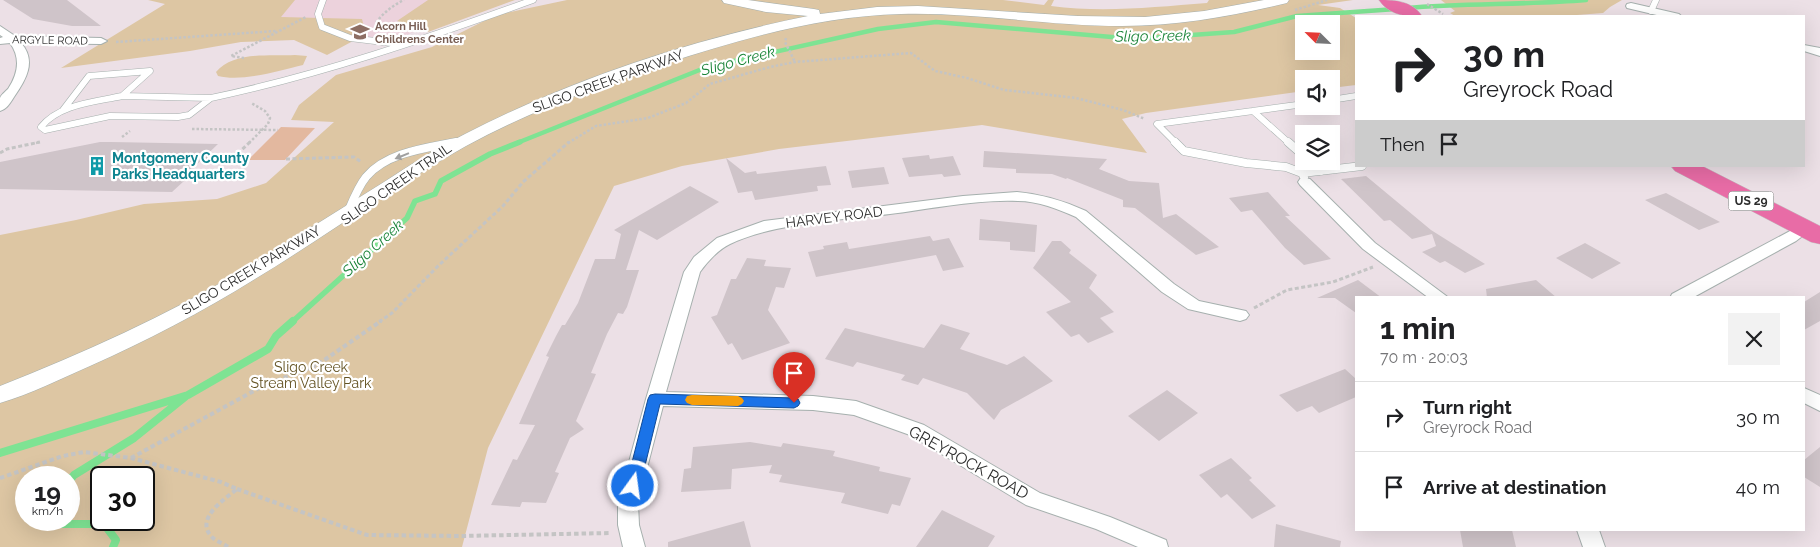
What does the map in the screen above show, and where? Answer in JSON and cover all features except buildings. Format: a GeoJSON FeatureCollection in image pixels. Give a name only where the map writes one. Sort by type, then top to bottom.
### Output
{"type":"FeatureCollection","features":[{"type":"Feature","properties":{"kind":"highway"},"geometry":{"type":"LineString","coordinates":[[1389,1],[1411,15]]}},
{"type":"Feature","properties":{"kind":"highway","name":"US 29"},"geometry":{"type":"LineString","coordinates":[[1685,167],[1813,232]]}},
{"type":"Feature","properties":{"kind":"street","name":"SLIGO CREEK PARKWAY"},"geometry":{"type":"LineString","coordinates":[[0,395],[146,331],[245,277],[466,140],[514,116],[616,77],[733,39],[800,22],[872,11],[939,10],[1085,21],[1128,22],[1175,19],[1231,12],[1282,0]]}},
{"type":"Feature","properties":{"kind":"street"},"geometry":{"type":"LineString","coordinates":[[733,1],[803,12],[843,14]]}},
{"type":"Feature","properties":{"kind":"street"},"geometry":{"type":"LineString","coordinates":[[733,1],[745,11],[745,20],[741,30],[733,39]]}},
{"type":"Feature","properties":{"kind":"street"},"geometry":{"type":"LineString","coordinates":[[1631,6],[1654,5],[1673,15]]}},
{"type":"Feature","properties":{"kind":"street"},"geometry":{"type":"LineString","coordinates":[[0,29],[15,39],[22,50],[25,62],[22,76],[0,107]]}},
{"type":"Feature","properties":{"kind":"street","name":"ARGYLE ROAD"},"geometry":{"type":"LineString","coordinates":[[0,41],[15,39],[100,41]]}},
{"type":"Feature","properties":{"kind":"street"},"geometry":{"type":"LineString","coordinates":[[1805,48],[1820,52]]}},
{"type":"Feature","properties":{"kind":"street"},"geometry":{"type":"LineString","coordinates":[[1304,178],[1369,246],[1439,296]]}},
{"type":"Feature","properties":{"kind":"street","name":"HARVEY ROAD"},"geometry":{"type":"LineString","coordinates":[[632,540],[627,519],[628,503],[655,399],[692,272],[700,260],[723,240],[764,226],[963,200],[1017,196],[1034,198],[1066,207],[1081,214],[1168,288],[1194,305],[1240,315]]}},
{"type":"Feature","properties":{"kind":"street"},"geometry":{"type":"LineString","coordinates":[[1682,296],[1791,238],[1813,232]]}},
{"type":"Feature","properties":{"kind":"street"},"geometry":{"type":"LineString","coordinates":[[1805,396],[1820,404]]}},
{"type":"Feature","properties":{"kind":"street","name":"GREYROCK ROAD"},"geometry":{"type":"LineString","coordinates":[[655,399],[813,403],[856,408],[917,430],[1033,499],[1103,523],[1158,546]]}},
{"type":"Feature","properties":{"kind":"street"},"geometry":{"type":"LineString","coordinates":[[1588,531],[1594,547]]}},
{"type":"Feature","properties":{"kind":"lane"},"geometry":{"type":"LineString","coordinates":[[323,0],[318,13],[322,28],[350,38],[404,44]]}},
{"type":"Feature","properties":{"kind":"lane"},"geometry":{"type":"LineString","coordinates":[[63,110],[122,96],[211,98],[404,44],[533,0]]}},
{"type":"Feature","properties":{"kind":"lane"},"geometry":{"type":"LineString","coordinates":[[122,96],[150,71],[88,76],[63,110],[45,122],[41,128],[45,130],[110,116],[178,117],[189,115],[211,98]]}},
{"type":"Feature","properties":{"kind":"lane"},"geometry":{"type":"LineString","coordinates":[[1340,99],[1355,96]]}},
{"type":"Feature","properties":{"kind":"lane"},"geometry":{"type":"LineString","coordinates":[[1157,124],[1295,105]]}},
{"type":"Feature","properties":{"kind":"lane"},"geometry":{"type":"LineString","coordinates":[[1253,111],[1295,148]]}},
{"type":"Feature","properties":{"kind":"lane"},"geometry":{"type":"LineString","coordinates":[[1157,124],[1184,151],[1246,163],[1286,167],[1304,178],[1321,171],[1355,167]]}},
{"type":"Feature","properties":{"kind":"lane"},"geometry":{"type":"LineString","coordinates":[[348,212],[360,186],[374,171],[406,154],[466,140]]}},
{"type":"Feature","properties":{"kind":"path"},"geometry":{"type":"LineString","coordinates":[[386,31],[375,24],[377,20],[392,7],[404,0]]}},
{"type":"Feature","properties":{"kind":"path"},"geometry":{"type":"LineString","coordinates":[[1420,0],[1443,14]]}},
{"type":"Feature","properties":{"kind":"path"},"geometry":{"type":"LineString","coordinates":[[244,58],[231,56],[304,17],[318,13]]}},
{"type":"Feature","properties":{"kind":"path"},"geometry":{"type":"LineString","coordinates":[[100,41],[96,43],[276,31]]}},
{"type":"Feature","properties":{"kind":"path"},"geometry":{"type":"LineString","coordinates":[[785,42],[795,62]]}},
{"type":"Feature","properties":{"kind":"path"},"geometry":{"type":"LineString","coordinates":[[131,458],[264,386],[317,365],[392,313],[438,266],[503,206],[523,182],[572,139],[596,126],[648,118],[686,103],[710,84],[795,62],[911,53],[935,72],[967,78],[1004,90],[1076,98],[1123,110],[1157,124]]}},
{"type":"Feature","properties":{"kind":"path"},"geometry":{"type":"LineString","coordinates":[[228,94],[229,97],[245,101],[265,111],[270,118],[264,130],[233,158]]}},
{"type":"Feature","properties":{"kind":"path"},"geometry":{"type":"LineString","coordinates":[[184,129],[278,130]]}},
{"type":"Feature","properties":{"kind":"path"},"geometry":{"type":"LineString","coordinates":[[122,130],[139,130]]}},
{"type":"Feature","properties":{"kind":"path"},"geometry":{"type":"LineString","coordinates":[[122,137],[130,130]]}},
{"type":"Feature","properties":{"kind":"path"},"geometry":{"type":"LineString","coordinates":[[0,153],[7,149],[43,141]]}},
{"type":"Feature","properties":{"kind":"path"},"geometry":{"type":"LineString","coordinates":[[286,159],[354,157],[374,171]]}},
{"type":"Feature","properties":{"kind":"path"},"geometry":{"type":"LineString","coordinates":[[204,158],[249,159]]}},
{"type":"Feature","properties":{"kind":"path"},"geometry":{"type":"LineString","coordinates":[[1240,315],[1287,290],[1333,282],[1391,262]]}},
{"type":"Feature","properties":{"kind":"path"},"geometry":{"type":"LineString","coordinates":[[0,483],[2,478],[64,456],[84,452],[131,458],[221,482],[367,535],[632,540]]}},
{"type":"Feature","properties":{"kind":"path"},"geometry":{"type":"LineString","coordinates":[[228,547],[210,535],[206,526],[216,507],[237,489]]}},
{"type":"Feature","properties":{"kind":"shaded area","name":"Acorn Hill Childrens Center"},"geometry":{"type":"Polygon","coordinates":[[[261,0],[489,0],[383,45],[230,19],[261,0]]]}},
{"type":"Feature","properties":{"kind":"shaded area"},"geometry":{"type":"Polygon","coordinates":[[[281,127],[315,128],[285,160],[248,160],[281,127]]]}},
{"type":"Feature","properties":{"kind":"green space"},"geometry":{"type":"Polygon","coordinates":[[[148,0],[295,0],[281,17],[362,19],[366,34],[327,55],[294,40],[241,42],[190,51],[61,68],[165,4],[148,0]]]}},
{"type":"Feature","properties":{"kind":"green space"},"geometry":{"type":"Polygon","coordinates":[[[428,0],[515,0],[428,32],[397,21],[428,0]]]}},
{"type":"Feature","properties":{"kind":"green space","name":"Sligo Creek Stream Valley Park"},"geometry":{"type":"Polygon","coordinates":[[[567,0],[1003,0],[1044,5],[1048,0],[1054,0],[1051,6],[1110,9],[1207,3],[1209,0],[1353,0],[1318,5],[1340,8],[1355,17],[1355,85],[1340,87],[1340,70],[1295,70],[1295,92],[1146,113],[1122,119],[1147,153],[982,125],[779,149],[682,166],[614,186],[488,448],[462,547],[0,547],[0,235],[144,204],[217,199],[266,183],[334,122],[291,120],[299,105],[336,75],[432,47],[496,15],[567,0]]]}},
{"type":"Feature","properties":{"kind":"green space"},"geometry":{"type":"Polygon","coordinates":[[[1441,0],[1622,0],[1603,13],[1577,15],[1453,15],[1450,13],[1455,11],[1441,0]]]}},
{"type":"Feature","properties":{"kind":"green space"},"geometry":{"type":"Polygon","coordinates":[[[264,55],[307,56],[303,65],[238,78],[218,76],[216,72],[223,65],[242,58],[264,55]]]}},
{"type":"Feature","properties":{"kind":"waterway","name":"Sligo Creek"},"geometry":{"type":"LineString","coordinates":[[1406,8],[1586,0]]}},
{"type":"Feature","properties":{"kind":"waterway","name":"Sligo Creek"},"geometry":{"type":"LineString","coordinates":[[517,143],[707,67],[878,29],[936,22],[1135,39],[1234,32],[1297,16],[1396,9]]}},
{"type":"Feature","properties":{"kind":"waterway","name":"Sligo Creek"},"geometry":{"type":"LineString","coordinates":[[292,322],[407,218],[415,201],[435,194],[441,181],[490,154],[520,142]]}},
{"type":"Feature","properties":{"kind":"waterway","name":"Sligo Creek"},"geometry":{"type":"LineString","coordinates":[[0,453],[188,395],[268,349],[276,336],[293,321]]}},
{"type":"Feature","properties":{"kind":"waterway"},"geometry":{"type":"LineString","coordinates":[[80,471],[134,438],[185,397]]}},
{"type":"Feature","properties":{"kind":"waterway"},"geometry":{"type":"LineString","coordinates":[[80,524],[104,524],[116,540],[113,547]]}},
{"type":"Feature","properties":{"kind":"slow traffic"},"geometry":{"type":"LineString","coordinates":[[692,400],[738,401]]}},
{"type":"Feature","properties":{"kind":"place","name":"Acorn Hill Childrens Center"},"geometry":{"type":"Point","coordinates":[360,32]}},
{"type":"Feature","properties":{"kind":"place","name":"Montgomery County Parks Headquarters"},"geometry":{"type":"Point","coordinates":[97,166]}},
{"type":"Feature","properties":{"kind":"route"},"geometry":{"type":"LineString","coordinates":[[633,486],[655,399],[794,403]]}}]}
